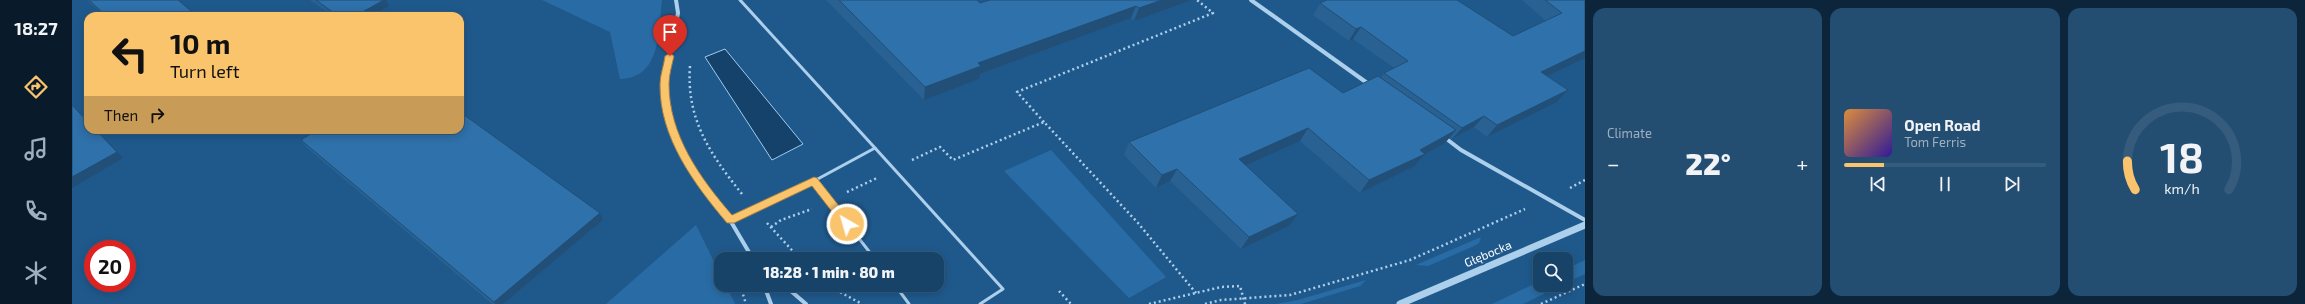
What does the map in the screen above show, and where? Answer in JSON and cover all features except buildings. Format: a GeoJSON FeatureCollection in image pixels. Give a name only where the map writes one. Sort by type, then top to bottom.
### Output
{"type":"FeatureCollection","features":[{"type":"Feature","properties":{"kind":"street"},"geometry":{"type":"LineString","coordinates":[[676,0],[678,13],[664,83],[669,121],[684,155],[708,194],[730,220],[749,252]]}},
{"type":"Feature","properties":{"kind":"street"},"geometry":{"type":"LineString","coordinates":[[1251,0],[1372,86]]}},
{"type":"Feature","properties":{"kind":"street"},"geometry":{"type":"LineString","coordinates":[[1442,136],[1461,150],[1585,220]]}},
{"type":"Feature","properties":{"kind":"street","name":"Głębocka"},"geometry":{"type":"LineString","coordinates":[[1400,304],[1585,226]]}},
{"type":"Feature","properties":{"kind":"street"},"geometry":{"type":"LineString","coordinates":[[767,292],[771,304]]}},
{"type":"Feature","properties":{"kind":"street"},"geometry":{"type":"LineString","coordinates":[[792,292],[806,304]]}},
{"type":"Feature","properties":{"kind":"lane"},"geometry":{"type":"LineString","coordinates":[[740,0],[1003,289],[980,304]]}},
{"type":"Feature","properties":{"kind":"lane"},"geometry":{"type":"LineString","coordinates":[[730,220],[814,181],[875,148]]}},
{"type":"Feature","properties":{"kind":"lane"},"geometry":{"type":"LineString","coordinates":[[814,181],[870,252]]}},
{"type":"Feature","properties":{"kind":"lane"},"geometry":{"type":"LineString","coordinates":[[900,292],[909,304]]}},
{"type":"Feature","properties":{"kind":"path"},"geometry":{"type":"LineString","coordinates":[[1196,293],[1142,228],[1017,92],[1212,13],[1197,0]]}},
{"type":"Feature","properties":{"kind":"path"},"geometry":{"type":"LineString","coordinates":[[691,58],[688,79],[691,106],[703,139],[719,165],[754,209],[794,252]]}},
{"type":"Feature","properties":{"kind":"path"},"geometry":{"type":"LineString","coordinates":[[910,160],[940,147],[953,160],[1044,122]]}},
{"type":"Feature","properties":{"kind":"path"},"geometry":{"type":"LineString","coordinates":[[1205,304],[1221,300],[1290,295],[1410,260],[1548,200],[1585,180]]}},
{"type":"Feature","properties":{"kind":"path"},"geometry":{"type":"LineString","coordinates":[[771,227],[781,220]]}},
{"type":"Feature","properties":{"kind":"path"},"geometry":{"type":"LineString","coordinates":[[1541,304],[1585,284]]}},
{"type":"Feature","properties":{"kind":"path"},"geometry":{"type":"LineString","coordinates":[[1149,304],[1221,287],[1240,286],[1245,298],[1245,304]]}},
{"type":"Feature","properties":{"kind":"path"},"geometry":{"type":"LineString","coordinates":[[1059,291],[1071,304]]}},
{"type":"Feature","properties":{"kind":"path"},"geometry":{"type":"LineString","coordinates":[[742,292],[746,304]]}},
{"type":"Feature","properties":{"kind":"path"},"geometry":{"type":"LineString","coordinates":[[840,292],[862,304]]}},
{"type":"Feature","properties":{"kind":"shaded area"},"geometry":{"type":"Polygon","coordinates":[[[542,0],[662,0],[658,38],[651,61],[644,70],[634,77],[620,79],[610,32],[542,0]]]}},
{"type":"Feature","properties":{"kind":"shaded area"},"geometry":{"type":"Polygon","coordinates":[[[725,49],[803,144],[772,160],[705,57],[725,49]]]}},
{"type":"Feature","properties":{"kind":"shaded area"},"geometry":{"type":"Polygon","coordinates":[[[1051,150],[1166,277],[1129,298],[1004,171],[1051,150]]]}},
{"type":"Feature","properties":{"kind":"shaded area"},"geometry":{"type":"Polygon","coordinates":[[[696,225],[714,262],[714,292],[729,292],[735,304],[606,304],[696,225]]]}},
{"type":"Feature","properties":{"kind":"shaded area"},"geometry":{"type":"Polygon","coordinates":[[[1481,237],[1479,243],[1474,246],[1428,266],[1416,265],[1481,237]]]}},
{"type":"Feature","properties":{"kind":"shaded area"},"geometry":{"type":"Polygon","coordinates":[[[1585,260],[1585,274],[1573,280],[1573,266],[1585,260]]]}},
{"type":"Feature","properties":{"kind":"shaded area"},"geometry":{"type":"Polygon","coordinates":[[[1366,280],[1360,286],[1301,304],[1276,304],[1298,300],[1366,280]]]}},
{"type":"Feature","properties":{"kind":"shaded area"},"geometry":{"type":"Polygon","coordinates":[[[1533,284],[1533,292],[1548,292],[1523,304],[1492,304],[1533,284]]]}},
{"type":"Feature","properties":{"kind":"route"},"geometry":{"type":"LineString","coordinates":[[670,56],[664,83],[669,121],[684,155],[695,173],[708,194],[730,220],[814,181],[847,224]]}}]}
